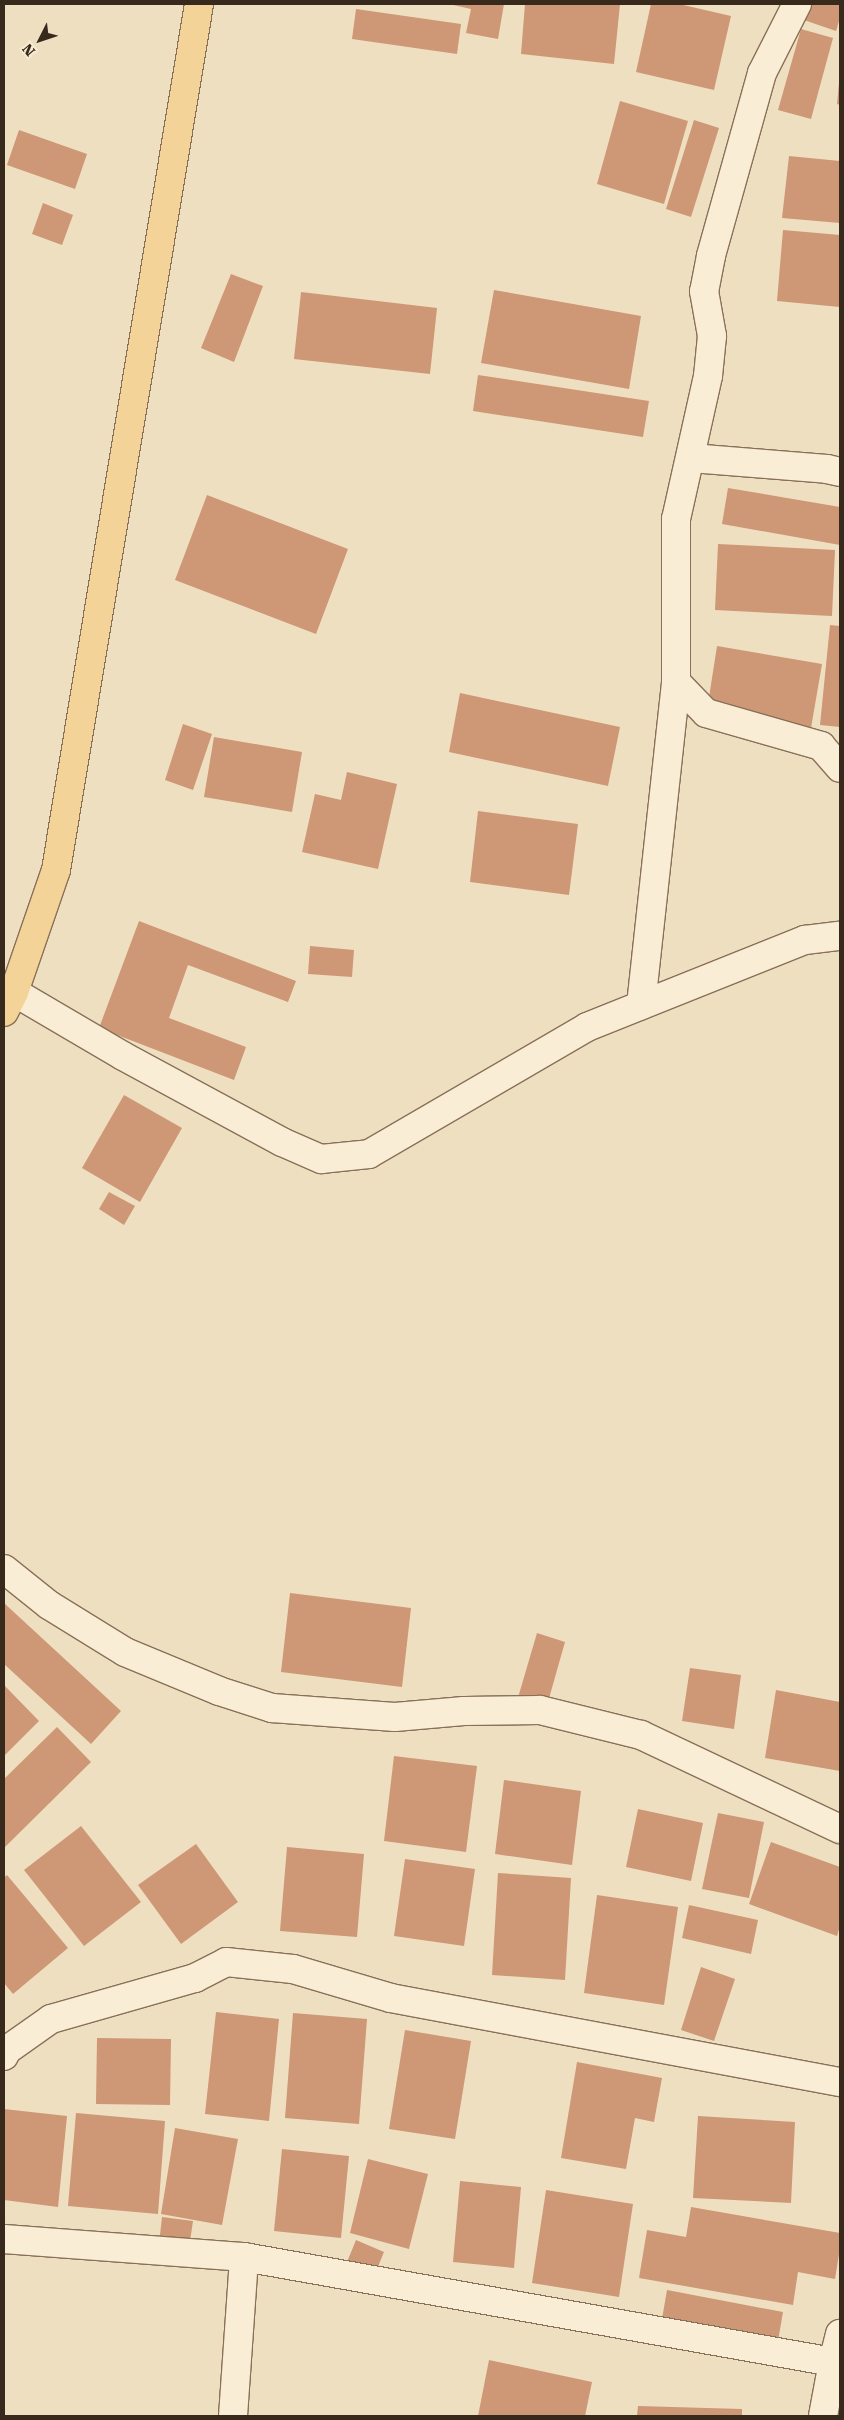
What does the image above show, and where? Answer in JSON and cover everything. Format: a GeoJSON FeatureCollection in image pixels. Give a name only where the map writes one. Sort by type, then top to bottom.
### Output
{"type":"FeatureCollection","features":[{"type":"Feature","properties":{"kind":"main road"},"geometry":{"type":"LineString","coordinates":[[9,1002],[56,870],[199,4]]}},
{"type":"Feature","properties":{"kind":"street"},"geometry":{"type":"LineString","coordinates":[[641,1005],[676,682],[676,519],[708,376],[712,336],[704,291],[711,256],[762,73],[798,4]]}},
{"type":"Feature","properties":{"kind":"street"},"geometry":{"type":"LineString","coordinates":[[691,458],[827,469],[840,472]]}},
{"type":"Feature","properties":{"kind":"street"},"geometry":{"type":"LineString","coordinates":[[676,682],[706,713],[821,746],[840,768]]}},
{"type":"Feature","properties":{"kind":"street"},"geometry":{"type":"LineString","coordinates":[[9,1002],[123,1056],[282,1142],[321,1160],[369,1154],[587,1027],[805,940],[840,936]]}},
{"type":"Feature","properties":{"kind":"street"},"geometry":{"type":"LineString","coordinates":[[4,1569],[49,1605],[125,1652],[219,1691],[272,1708],[395,1717],[464,1711],[540,1710],[641,1734],[840,1829]]}},
{"type":"Feature","properties":{"kind":"street"},"geometry":{"type":"LineString","coordinates":[[4,2056],[7,2050],[51,2018],[195,1978],[226,1962],[293,1969],[392,1998],[840,2082]]}},
{"type":"Feature","properties":{"kind":"street"},"geometry":{"type":"LineString","coordinates":[[4,2239],[244,2257],[833,2362]]}},
{"type":"Feature","properties":{"kind":"street"},"geometry":{"type":"LineString","coordinates":[[233,2416],[244,2257]]}},
{"type":"Feature","properties":{"kind":"street"},"geometry":{"type":"LineString","coordinates":[[823,2416],[840,2334]]}},
{"type":"Feature","properties":{"kind":"building"},"geometry":{"type":"Polygon","coordinates":[[[449,4],[504,4],[498,39],[466,33],[471,9],[449,4]]]}},
{"type":"Feature","properties":{"kind":"building"},"geometry":{"type":"Polygon","coordinates":[[[525,4],[620,4],[614,64],[521,54],[525,4]]]}},
{"type":"Feature","properties":{"kind":"building"},"geometry":{"type":"Polygon","coordinates":[[[651,4],[679,4],[731,16],[714,90],[636,72],[651,4]]]}},
{"type":"Feature","properties":{"kind":"building"},"geometry":{"type":"Polygon","coordinates":[[[806,4],[840,4],[840,18],[836,31],[801,19],[806,4]]]}},
{"type":"Feature","properties":{"kind":"building"},"geometry":{"type":"Polygon","coordinates":[[[356,9],[461,24],[457,54],[352,39],[356,9]]]}},
{"type":"Feature","properties":{"kind":"building"},"geometry":{"type":"Polygon","coordinates":[[[801,29],[833,38],[811,119],[778,110],[801,29]]]}},
{"type":"Feature","properties":{"kind":"building"},"geometry":{"type":"Polygon","coordinates":[[[840,83],[840,105],[837,104],[840,83]]]}},
{"type":"Feature","properties":{"kind":"building"},"geometry":{"type":"Polygon","coordinates":[[[620,101],[688,121],[664,204],[597,184],[620,101]]]}},
{"type":"Feature","properties":{"kind":"building"},"geometry":{"type":"Polygon","coordinates":[[[694,120],[719,128],[691,217],[666,209],[694,120]]]}},
{"type":"Feature","properties":{"kind":"building"},"geometry":{"type":"Polygon","coordinates":[[[19,130],[87,154],[75,189],[7,165],[19,130]]]}},
{"type":"Feature","properties":{"kind":"building"},"geometry":{"type":"Polygon","coordinates":[[[789,156],[840,161],[840,223],[782,218],[789,156]]]}},
{"type":"Feature","properties":{"kind":"building"},"geometry":{"type":"Polygon","coordinates":[[[43,203],[73,215],[62,245],[32,234],[43,203]]]}},
{"type":"Feature","properties":{"kind":"building"},"geometry":{"type":"Polygon","coordinates":[[[783,230],[840,235],[840,307],[777,301],[783,230]]]}},
{"type":"Feature","properties":{"kind":"building"},"geometry":{"type":"Polygon","coordinates":[[[231,274],[263,286],[234,362],[201,348],[231,274]]]}},
{"type":"Feature","properties":{"kind":"building"},"geometry":{"type":"Polygon","coordinates":[[[494,290],[641,316],[629,389],[481,363],[494,290]]]}},
{"type":"Feature","properties":{"kind":"building"},"geometry":{"type":"Polygon","coordinates":[[[301,292],[437,308],[430,374],[294,359],[301,292]]]}},
{"type":"Feature","properties":{"kind":"building"},"geometry":{"type":"Polygon","coordinates":[[[478,375],[649,401],[643,437],[473,411],[478,375]]]}},
{"type":"Feature","properties":{"kind":"building"},"geometry":{"type":"Polygon","coordinates":[[[728,488],[840,507],[840,545],[722,524],[728,488]]]}},
{"type":"Feature","properties":{"kind":"building"},"geometry":{"type":"Polygon","coordinates":[[[207,495],[348,549],[316,634],[175,580],[207,495]]]}},
{"type":"Feature","properties":{"kind":"building"},"geometry":{"type":"Polygon","coordinates":[[[718,544],[835,550],[832,616],[715,610],[718,544]]]}},
{"type":"Feature","properties":{"kind":"building"},"geometry":{"type":"Polygon","coordinates":[[[830,625],[840,626],[840,727],[820,725],[830,625]]]}},
{"type":"Feature","properties":{"kind":"building"},"geometry":{"type":"Polygon","coordinates":[[[717,646],[822,664],[811,728],[707,710],[717,646]]]}},
{"type":"Feature","properties":{"kind":"building"},"geometry":{"type":"Polygon","coordinates":[[[460,693],[620,727],[608,786],[449,752],[460,693]]]}},
{"type":"Feature","properties":{"kind":"building"},"geometry":{"type":"Polygon","coordinates":[[[183,724],[212,734],[193,790],[165,780],[183,724]]]}},
{"type":"Feature","properties":{"kind":"building"},"geometry":{"type":"Polygon","coordinates":[[[214,737],[302,752],[292,812],[204,797],[214,737]]]}},
{"type":"Feature","properties":{"kind":"building"},"geometry":{"type":"Polygon","coordinates":[[[347,772],[397,784],[378,869],[302,852],[315,794],[341,800],[347,772]]]}},
{"type":"Feature","properties":{"kind":"building"},"geometry":{"type":"Polygon","coordinates":[[[478,811],[578,824],[569,895],[470,882],[478,811]]]}},
{"type":"Feature","properties":{"kind":"building"},"geometry":{"type":"Polygon","coordinates":[[[139,921],[296,981],[288,1002],[188,965],[169,1018],[246,1047],[234,1080],[99,1028],[139,921]]]}},
{"type":"Feature","properties":{"kind":"building"},"geometry":{"type":"Polygon","coordinates":[[[310,946],[354,950],[352,977],[308,974],[310,946]]]}},
{"type":"Feature","properties":{"kind":"building"},"geometry":{"type":"Polygon","coordinates":[[[124,1095],[182,1128],[140,1202],[82,1168],[124,1095]]]}},
{"type":"Feature","properties":{"kind":"building"},"geometry":{"type":"Polygon","coordinates":[[[109,1192],[135,1206],[124,1225],[99,1209],[109,1192]]]}},
{"type":"Feature","properties":{"kind":"building"},"geometry":{"type":"Polygon","coordinates":[[[290,1593],[411,1608],[402,1687],[281,1672],[290,1593]]]}},
{"type":"Feature","properties":{"kind":"building"},"geometry":{"type":"Polygon","coordinates":[[[4,1603],[121,1711],[91,1744],[4,1664],[4,1603]]]}},
{"type":"Feature","properties":{"kind":"building"},"geometry":{"type":"Polygon","coordinates":[[[537,1633],[565,1642],[546,1709],[517,1701],[537,1633]]]}},
{"type":"Feature","properties":{"kind":"building"},"geometry":{"type":"Polygon","coordinates":[[[690,1668],[741,1675],[734,1729],[682,1721],[690,1668]]]}},
{"type":"Feature","properties":{"kind":"building"},"geometry":{"type":"Polygon","coordinates":[[[4,1685],[39,1721],[4,1756],[4,1685]]]}},
{"type":"Feature","properties":{"kind":"building"},"geometry":{"type":"Polygon","coordinates":[[[776,1690],[840,1702],[840,1771],[765,1758],[776,1690]]]}},
{"type":"Feature","properties":{"kind":"building"},"geometry":{"type":"Polygon","coordinates":[[[57,1727],[91,1762],[4,1848],[4,1779],[57,1727]]]}},
{"type":"Feature","properties":{"kind":"building"},"geometry":{"type":"Polygon","coordinates":[[[394,1756],[477,1766],[466,1852],[384,1841],[394,1756]]]}},
{"type":"Feature","properties":{"kind":"building"},"geometry":{"type":"Polygon","coordinates":[[[504,1780],[581,1791],[572,1865],[495,1854],[504,1780]]]}},
{"type":"Feature","properties":{"kind":"building"},"geometry":{"type":"Polygon","coordinates":[[[638,1809],[703,1823],[691,1881],[626,1867],[638,1809]]]}},
{"type":"Feature","properties":{"kind":"building"},"geometry":{"type":"Polygon","coordinates":[[[718,1813],[764,1822],[749,1898],[702,1889],[718,1813]]]}},
{"type":"Feature","properties":{"kind":"building"},"geometry":{"type":"Polygon","coordinates":[[[81,1826],[141,1902],[84,1946],[24,1870],[81,1826]]]}},
{"type":"Feature","properties":{"kind":"building"},"geometry":{"type":"Polygon","coordinates":[[[771,1842],[840,1867],[840,1926],[837,1936],[749,1904],[771,1842]]]}},
{"type":"Feature","properties":{"kind":"building"},"geometry":{"type":"Polygon","coordinates":[[[196,1844],[238,1902],[181,1944],[138,1885],[196,1844]]]}},
{"type":"Feature","properties":{"kind":"building"},"geometry":{"type":"Polygon","coordinates":[[[287,1847],[364,1854],[357,1937],[280,1931],[287,1847]]]}},
{"type":"Feature","properties":{"kind":"building"},"geometry":{"type":"Polygon","coordinates":[[[405,1859],[475,1869],[464,1946],[394,1936],[405,1859]]]}},
{"type":"Feature","properties":{"kind":"building"},"geometry":{"type":"Polygon","coordinates":[[[498,1873],[571,1878],[565,1980],[492,1975],[498,1873]]]}},
{"type":"Feature","properties":{"kind":"building"},"geometry":{"type":"Polygon","coordinates":[[[7,1875],[68,1948],[13,1994],[4,1983],[4,1878],[7,1875]]]}},
{"type":"Feature","properties":{"kind":"building"},"geometry":{"type":"Polygon","coordinates":[[[597,1895],[678,1907],[664,2005],[584,1993],[597,1895]]]}},
{"type":"Feature","properties":{"kind":"building"},"geometry":{"type":"Polygon","coordinates":[[[689,1905],[758,1920],[751,1954],[682,1938],[689,1905]]]}},
{"type":"Feature","properties":{"kind":"building"},"geometry":{"type":"Polygon","coordinates":[[[701,1967],[735,1979],[714,2041],[681,2030],[701,1967]]]}},
{"type":"Feature","properties":{"kind":"building"},"geometry":{"type":"Polygon","coordinates":[[[216,2012],[279,2019],[269,2121],[205,2114],[216,2012]]]}},
{"type":"Feature","properties":{"kind":"building"},"geometry":{"type":"Polygon","coordinates":[[[293,2013],[367,2019],[359,2124],[285,2118],[293,2013]]]}},
{"type":"Feature","properties":{"kind":"building"},"geometry":{"type":"Polygon","coordinates":[[[405,2030],[471,2041],[455,2139],[389,2129],[405,2030]]]}},
{"type":"Feature","properties":{"kind":"building"},"geometry":{"type":"Polygon","coordinates":[[[97,2038],[171,2039],[170,2105],[96,2104],[97,2038]]]}},
{"type":"Feature","properties":{"kind":"building"},"geometry":{"type":"Polygon","coordinates":[[[577,2062],[662,2078],[654,2122],[635,2118],[626,2169],[561,2158],[577,2062]]]}},
{"type":"Feature","properties":{"kind":"building"},"geometry":{"type":"Polygon","coordinates":[[[4,2109],[67,2116],[58,2207],[4,2200],[4,2109]]]}},
{"type":"Feature","properties":{"kind":"building"},"geometry":{"type":"Polygon","coordinates":[[[76,2113],[165,2121],[158,2214],[68,2206],[76,2113]]]}},
{"type":"Feature","properties":{"kind":"building"},"geometry":{"type":"Polygon","coordinates":[[[698,2116],[795,2122],[791,2203],[693,2198],[698,2116]]]}},
{"type":"Feature","properties":{"kind":"building"},"geometry":{"type":"Polygon","coordinates":[[[175,2128],[238,2139],[222,2225],[161,2214],[175,2128]]]}},
{"type":"Feature","properties":{"kind":"building"},"geometry":{"type":"Polygon","coordinates":[[[282,2149],[349,2156],[341,2238],[274,2231],[282,2149]]]}},
{"type":"Feature","properties":{"kind":"building"},"geometry":{"type":"Polygon","coordinates":[[[368,2159],[428,2174],[409,2249],[350,2233],[368,2159]]]}},
{"type":"Feature","properties":{"kind":"building"},"geometry":{"type":"Polygon","coordinates":[[[460,2181],[521,2187],[514,2268],[453,2262],[460,2181]]]}},
{"type":"Feature","properties":{"kind":"building"},"geometry":{"type":"Polygon","coordinates":[[[546,2190],[633,2204],[619,2297],[532,2283],[546,2190]]]}},
{"type":"Feature","properties":{"kind":"building"},"geometry":{"type":"Polygon","coordinates":[[[691,2207],[840,2233],[840,2248],[835,2279],[798,2272],[793,2305],[639,2278],[647,2230],[686,2237],[691,2207]]]}},
{"type":"Feature","properties":{"kind":"building"},"geometry":{"type":"Polygon","coordinates":[[[162,2217],[193,2221],[189,2248],[159,2244],[162,2217]]]}},
{"type":"Feature","properties":{"kind":"building"},"geometry":{"type":"Polygon","coordinates":[[[356,2240],[384,2252],[375,2274],[347,2262],[356,2240]]]}},
{"type":"Feature","properties":{"kind":"building"},"geometry":{"type":"Polygon","coordinates":[[[667,2290],[783,2312],[778,2341],[662,2319],[667,2290]]]}},
{"type":"Feature","properties":{"kind":"building"},"geometry":{"type":"Polygon","coordinates":[[[489,2360],[592,2382],[585,2416],[478,2416],[489,2360]]]}},
{"type":"Feature","properties":{"kind":"building"},"geometry":{"type":"Polygon","coordinates":[[[638,2406],[742,2409],[742,2416],[637,2416],[638,2406]]]}}]}
